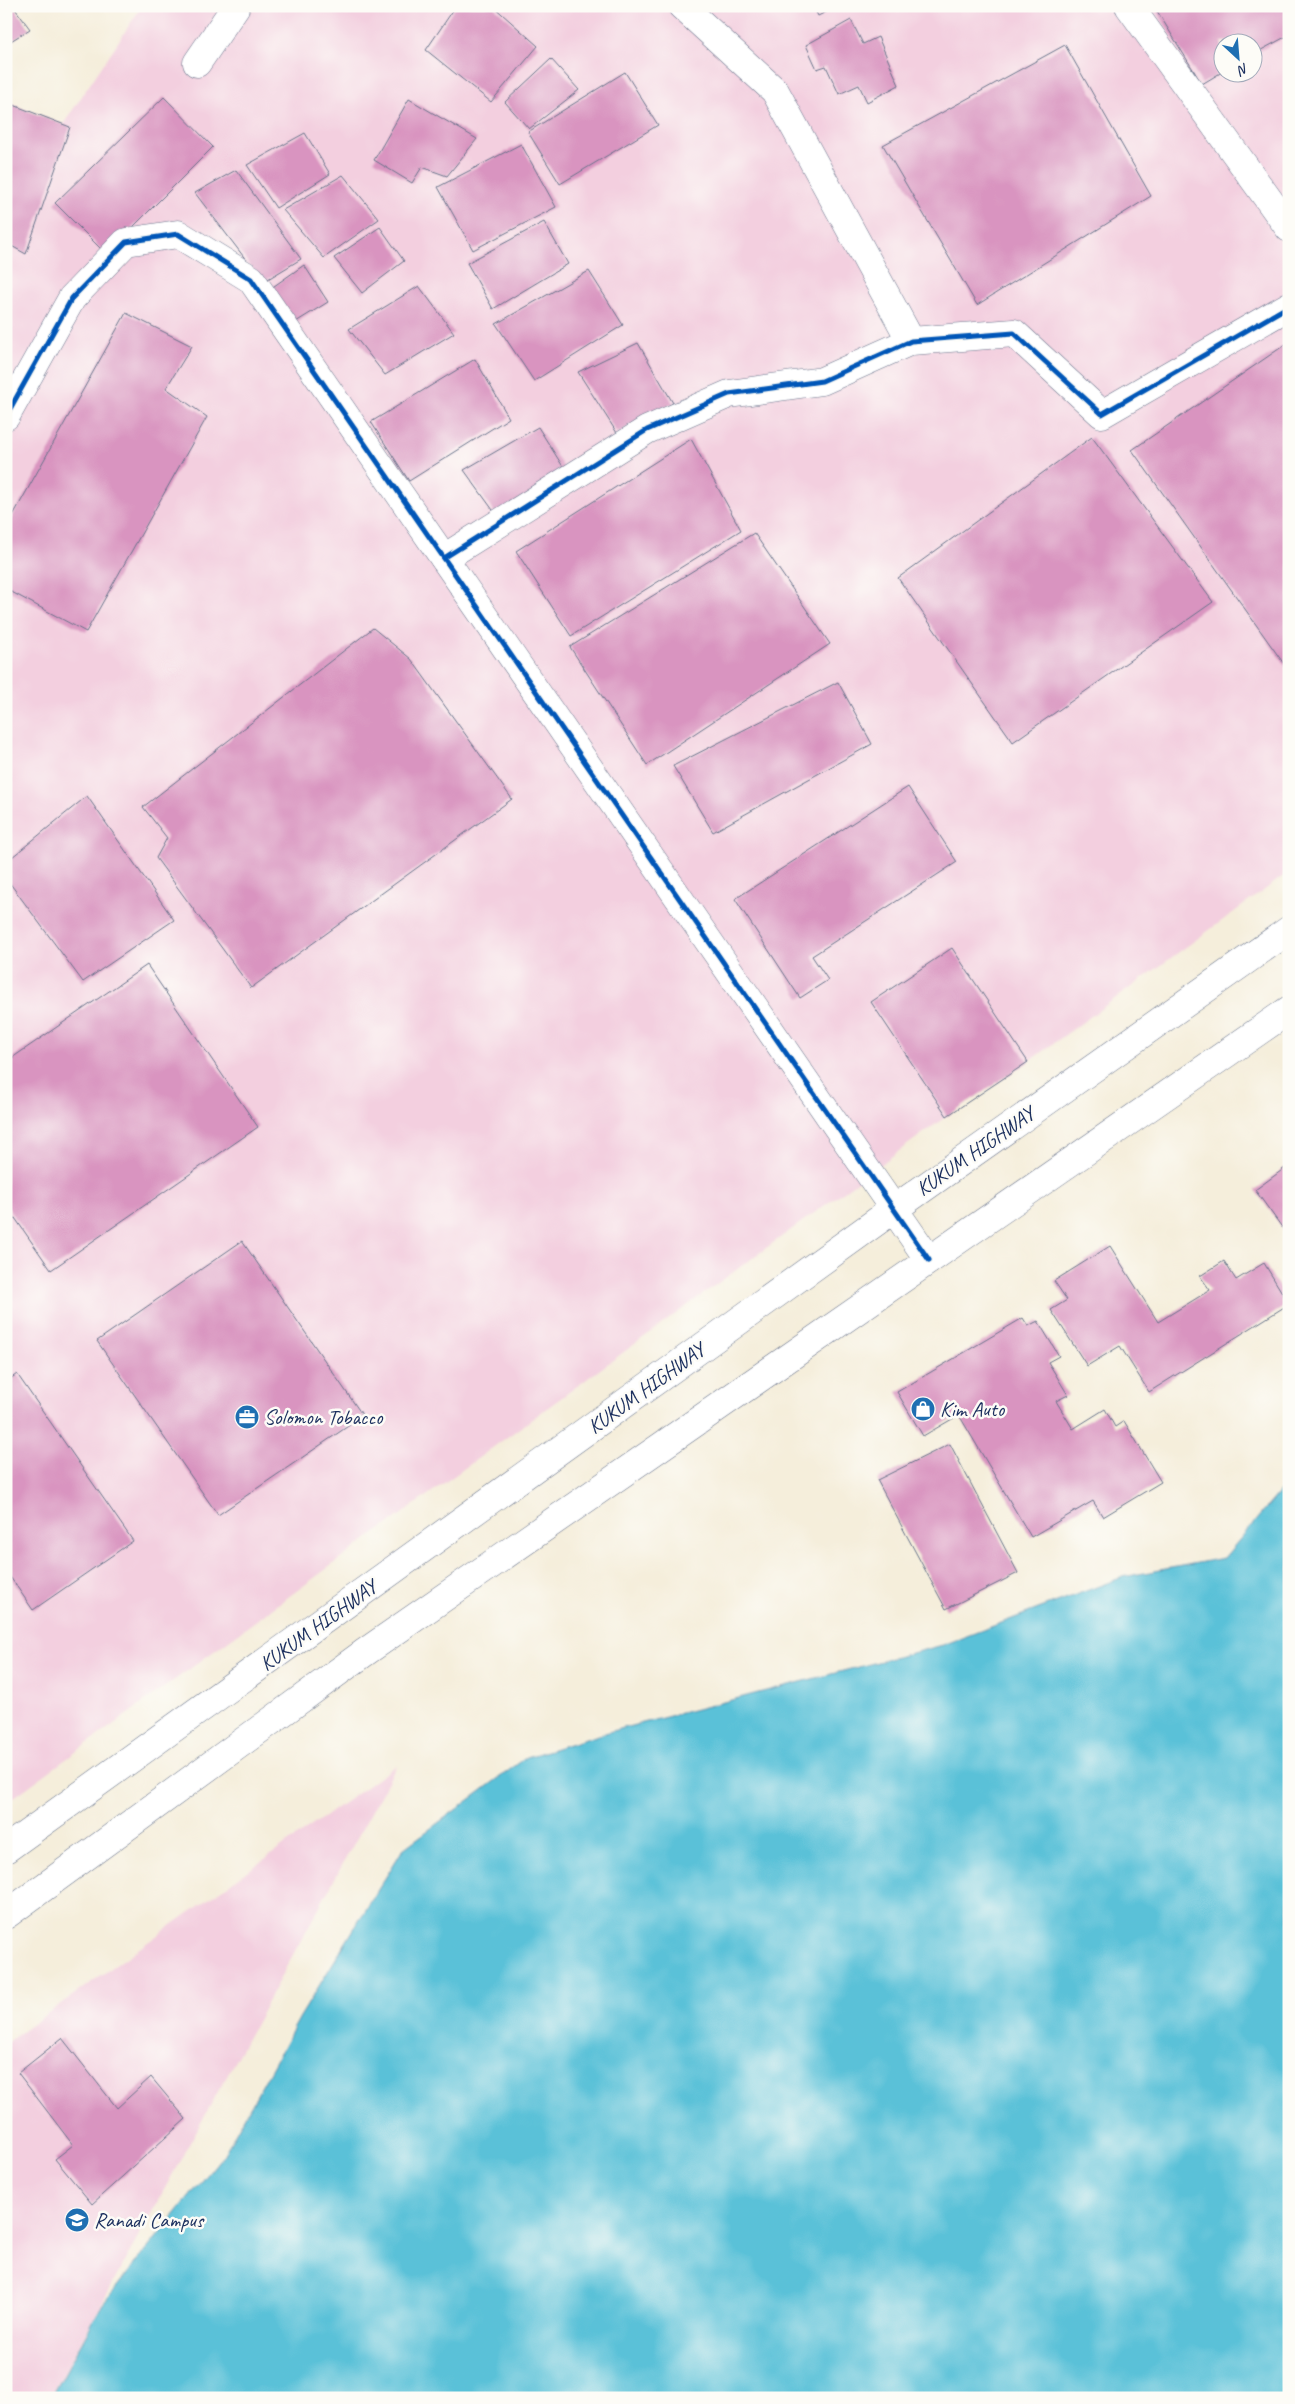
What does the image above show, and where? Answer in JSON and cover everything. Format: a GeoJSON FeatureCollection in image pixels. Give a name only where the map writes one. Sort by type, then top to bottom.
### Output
{"type":"FeatureCollection","features":[{"type":"Feature","properties":{"kind":"street"},"geometry":{"type":"LineString","coordinates":[[197,63],[236,6]]}},
{"type":"Feature","properties":{"kind":"street"},"geometry":{"type":"LineString","coordinates":[[682,6],[775,91],[911,341]]}},
{"type":"Feature","properties":{"kind":"street"},"geometry":{"type":"LineString","coordinates":[[1129,6],[1289,228]]}},
{"type":"Feature","properties":{"kind":"street"},"geometry":{"type":"LineString","coordinates":[[6,416],[72,298],[126,242],[178,234],[251,279],[929,1260]]}},
{"type":"Feature","properties":{"kind":"street"},"geometry":{"type":"LineString","coordinates":[[444,558],[647,430],[729,394],[822,381],[911,341],[1014,333],[1102,414],[1289,306]]}},
{"type":"Feature","properties":{"kind":"street","name":"KUKUM HIGHWAY"},"geometry":{"type":"LineString","coordinates":[[6,1849],[894,1209],[1289,930]]}},
{"type":"Feature","properties":{"kind":"street"},"geometry":{"type":"LineString","coordinates":[[6,1915],[364,1654],[1289,1010]]}},
{"type":"Feature","properties":{"kind":"shaded area"},"geometry":{"type":"Polygon","coordinates":[[[142,6],[1289,6],[1289,872],[1028,1062],[947,1116],[6,1803],[6,210],[142,6]]]}},
{"type":"Feature","properties":{"kind":"shaded area","name":"Ranadi Campus"},"geometry":{"type":"Polygon","coordinates":[[[397,1765],[50,2398],[6,2398],[6,2043],[397,1765]]]}},
{"type":"Feature","properties":{"kind":"water"},"geometry":{"type":"Polygon","coordinates":[[[1289,1481],[1289,2398],[51,2398],[102,2305],[224,2154],[300,2017],[403,1849],[527,1757],[612,1731],[943,1645],[1123,1577],[1224,1558],[1289,1481]]]}},
{"type":"Feature","properties":{"kind":"building"},"geometry":{"type":"Polygon","coordinates":[[[6,6],[13,6],[30,29],[6,44],[6,6]]]}},
{"type":"Feature","properties":{"kind":"building"},"geometry":{"type":"Polygon","coordinates":[[[456,6],[493,6],[538,46],[491,102],[426,50],[456,6]]]}},
{"type":"Feature","properties":{"kind":"building"},"geometry":{"type":"Polygon","coordinates":[[[813,6],[838,6],[818,16],[813,6]]]}},
{"type":"Feature","properties":{"kind":"building"},"geometry":{"type":"Polygon","coordinates":[[[1154,6],[1289,6],[1289,35],[1262,50],[1262,32],[1212,32],[1212,78],[1202,84],[1154,6]]]}},
{"type":"Feature","properties":{"kind":"building"},"geometry":{"type":"Polygon","coordinates":[[[851,20],[863,44],[878,37],[899,85],[867,102],[859,85],[839,94],[826,66],[817,69],[806,45],[851,20]]]}},
{"type":"Feature","properties":{"kind":"building"},"geometry":{"type":"Polygon","coordinates":[[[1065,45],[1151,196],[977,305],[883,145],[1065,45]]]}},
{"type":"Feature","properties":{"kind":"building"},"geometry":{"type":"Polygon","coordinates":[[[551,59],[579,90],[529,129],[505,102],[551,59]]]}},
{"type":"Feature","properties":{"kind":"building"},"geometry":{"type":"Polygon","coordinates":[[[625,72],[658,125],[560,184],[528,132],[625,72]]]}},
{"type":"Feature","properties":{"kind":"building"},"geometry":{"type":"Polygon","coordinates":[[[164,97],[213,147],[106,254],[55,203],[164,97]]]}},
{"type":"Feature","properties":{"kind":"building"},"geometry":{"type":"Polygon","coordinates":[[[409,99],[477,139],[447,176],[422,167],[412,183],[374,160],[409,99]]]}},
{"type":"Feature","properties":{"kind":"building"},"geometry":{"type":"Polygon","coordinates":[[[6,102],[70,127],[26,254],[6,243],[6,102]]]}},
{"type":"Feature","properties":{"kind":"building"},"geometry":{"type":"Polygon","coordinates":[[[305,133],[330,174],[276,208],[247,165],[305,133]]]}},
{"type":"Feature","properties":{"kind":"building"},"geometry":{"type":"Polygon","coordinates":[[[521,144],[556,207],[473,250],[438,187],[521,144]]]}},
{"type":"Feature","properties":{"kind":"building"},"geometry":{"type":"Polygon","coordinates":[[[236,170],[301,259],[263,282],[195,193],[236,170]]]}},
{"type":"Feature","properties":{"kind":"building"},"geometry":{"type":"Polygon","coordinates":[[[343,175],[379,219],[324,258],[283,210],[343,175]]]}},
{"type":"Feature","properties":{"kind":"building"},"geometry":{"type":"Polygon","coordinates":[[[544,222],[568,264],[493,309],[467,263],[544,222]]]}},
{"type":"Feature","properties":{"kind":"building"},"geometry":{"type":"Polygon","coordinates":[[[380,227],[404,261],[362,293],[334,258],[380,227]]]}},
{"type":"Feature","properties":{"kind":"building"},"geometry":{"type":"Polygon","coordinates":[[[304,265],[328,302],[291,325],[267,291],[304,265]]]}},
{"type":"Feature","properties":{"kind":"building"},"geometry":{"type":"Polygon","coordinates":[[[589,271],[623,325],[534,381],[496,324],[589,271]]]}},
{"type":"Feature","properties":{"kind":"building"},"geometry":{"type":"Polygon","coordinates":[[[419,286],[454,333],[385,375],[349,329],[419,286]]]}},
{"type":"Feature","properties":{"kind":"building"},"geometry":{"type":"Polygon","coordinates":[[[126,313],[192,346],[166,388],[207,417],[86,632],[6,589],[6,528],[126,313]]]}},
{"type":"Feature","properties":{"kind":"building"},"geometry":{"type":"Polygon","coordinates":[[[1289,342],[1289,671],[1132,450],[1289,342]]]}},
{"type":"Feature","properties":{"kind":"building"},"geometry":{"type":"Polygon","coordinates":[[[638,343],[673,403],[617,433],[578,372],[638,343]]]}},
{"type":"Feature","properties":{"kind":"building"},"geometry":{"type":"Polygon","coordinates":[[[475,359],[509,418],[409,481],[371,422],[475,359]]]}},
{"type":"Feature","properties":{"kind":"building"},"geometry":{"type":"Polygon","coordinates":[[[538,427],[567,473],[498,517],[464,470],[538,427]]]}},
{"type":"Feature","properties":{"kind":"building"},"geometry":{"type":"Polygon","coordinates":[[[1092,437],[1213,602],[1013,742],[898,578],[1092,437]]]}},
{"type":"Feature","properties":{"kind":"building"},"geometry":{"type":"Polygon","coordinates":[[[691,439],[741,530],[571,636],[516,551],[691,439]]]}},
{"type":"Feature","properties":{"kind":"building"},"geometry":{"type":"Polygon","coordinates":[[[754,533],[830,644],[647,765],[570,647],[754,533]]]}},
{"type":"Feature","properties":{"kind":"building"},"geometry":{"type":"Polygon","coordinates":[[[373,628],[411,659],[512,799],[251,988],[156,858],[167,838],[143,807],[373,628]]]}},
{"type":"Feature","properties":{"kind":"building"},"geometry":{"type":"Polygon","coordinates":[[[838,682],[872,744],[713,832],[673,766],[838,682]]]}},
{"type":"Feature","properties":{"kind":"building"},"geometry":{"type":"Polygon","coordinates":[[[908,787],[957,862],[812,956],[828,980],[800,998],[735,899],[908,787]]]}},
{"type":"Feature","properties":{"kind":"building"},"geometry":{"type":"Polygon","coordinates":[[[87,796],[174,920],[83,982],[6,878],[6,862],[87,796]]]}},
{"type":"Feature","properties":{"kind":"building"},"geometry":{"type":"Polygon","coordinates":[[[952,948],[1028,1062],[947,1116],[871,1002],[952,948]]]}},
{"type":"Feature","properties":{"kind":"building"},"geometry":{"type":"Polygon","coordinates":[[[147,965],[258,1127],[51,1270],[6,1205],[6,1062],[147,965]]]}},
{"type":"Feature","properties":{"kind":"building"},"geometry":{"type":"Polygon","coordinates":[[[1289,1165],[1289,1237],[1255,1190],[1289,1165]]]}},
{"type":"Feature","properties":{"kind":"building"},"geometry":{"type":"Polygon","coordinates":[[[242,1241],[363,1416],[218,1515],[97,1341],[242,1241]]]}},
{"type":"Feature","properties":{"kind":"building"},"geometry":{"type":"Polygon","coordinates":[[[1110,1246],[1158,1322],[1210,1290],[1200,1276],[1224,1261],[1236,1280],[1264,1263],[1289,1304],[1149,1392],[1120,1346],[1087,1366],[1051,1310],[1067,1300],[1054,1281],[1110,1246]]]}},
{"type":"Feature","properties":{"kind":"building"},"geometry":{"type":"Polygon","coordinates":[[[1023,1318],[1028,1326],[1038,1321],[1059,1356],[1048,1362],[1068,1395],[1056,1401],[1073,1429],[1105,1409],[1115,1427],[1124,1421],[1161,1482],[1103,1517],[1093,1501],[1031,1537],[959,1415],[923,1436],[897,1392],[1023,1318]]]}},
{"type":"Feature","properties":{"kind":"building"},"geometry":{"type":"Polygon","coordinates":[[[17,1374],[133,1541],[33,1610],[6,1571],[6,1382],[17,1374]]]}},
{"type":"Feature","properties":{"kind":"building"},"geometry":{"type":"Polygon","coordinates":[[[950,1444],[1018,1573],[946,1609],[877,1480],[950,1444]]]}},
{"type":"Feature","properties":{"kind":"building"},"geometry":{"type":"Polygon","coordinates":[[[62,2038],[117,2108],[151,2077],[186,2119],[92,2204],[55,2159],[73,2145],[18,2073],[62,2038]]]}},
{"type":"Feature","properties":{"kind":"cycle path"},"geometry":{"type":"LineString","coordinates":[[6,416],[72,298],[126,242],[178,234],[251,279],[929,1260]]}},
{"type":"Feature","properties":{"kind":"cycle path"},"geometry":{"type":"LineString","coordinates":[[444,558],[647,430],[729,394],[822,381],[911,341],[1014,333],[1102,414],[1289,306]]}},
{"type":"Feature","properties":{"kind":"place","name":"Kim Auto"},"geometry":{"type":"Point","coordinates":[923,1409]}},
{"type":"Feature","properties":{"kind":"place","name":"Solomon Tobacco"},"geometry":{"type":"Point","coordinates":[247,1417]}},
{"type":"Feature","properties":{"kind":"place","name":"Ranadi Campus"},"geometry":{"type":"Point","coordinates":[77,2220]}}]}
